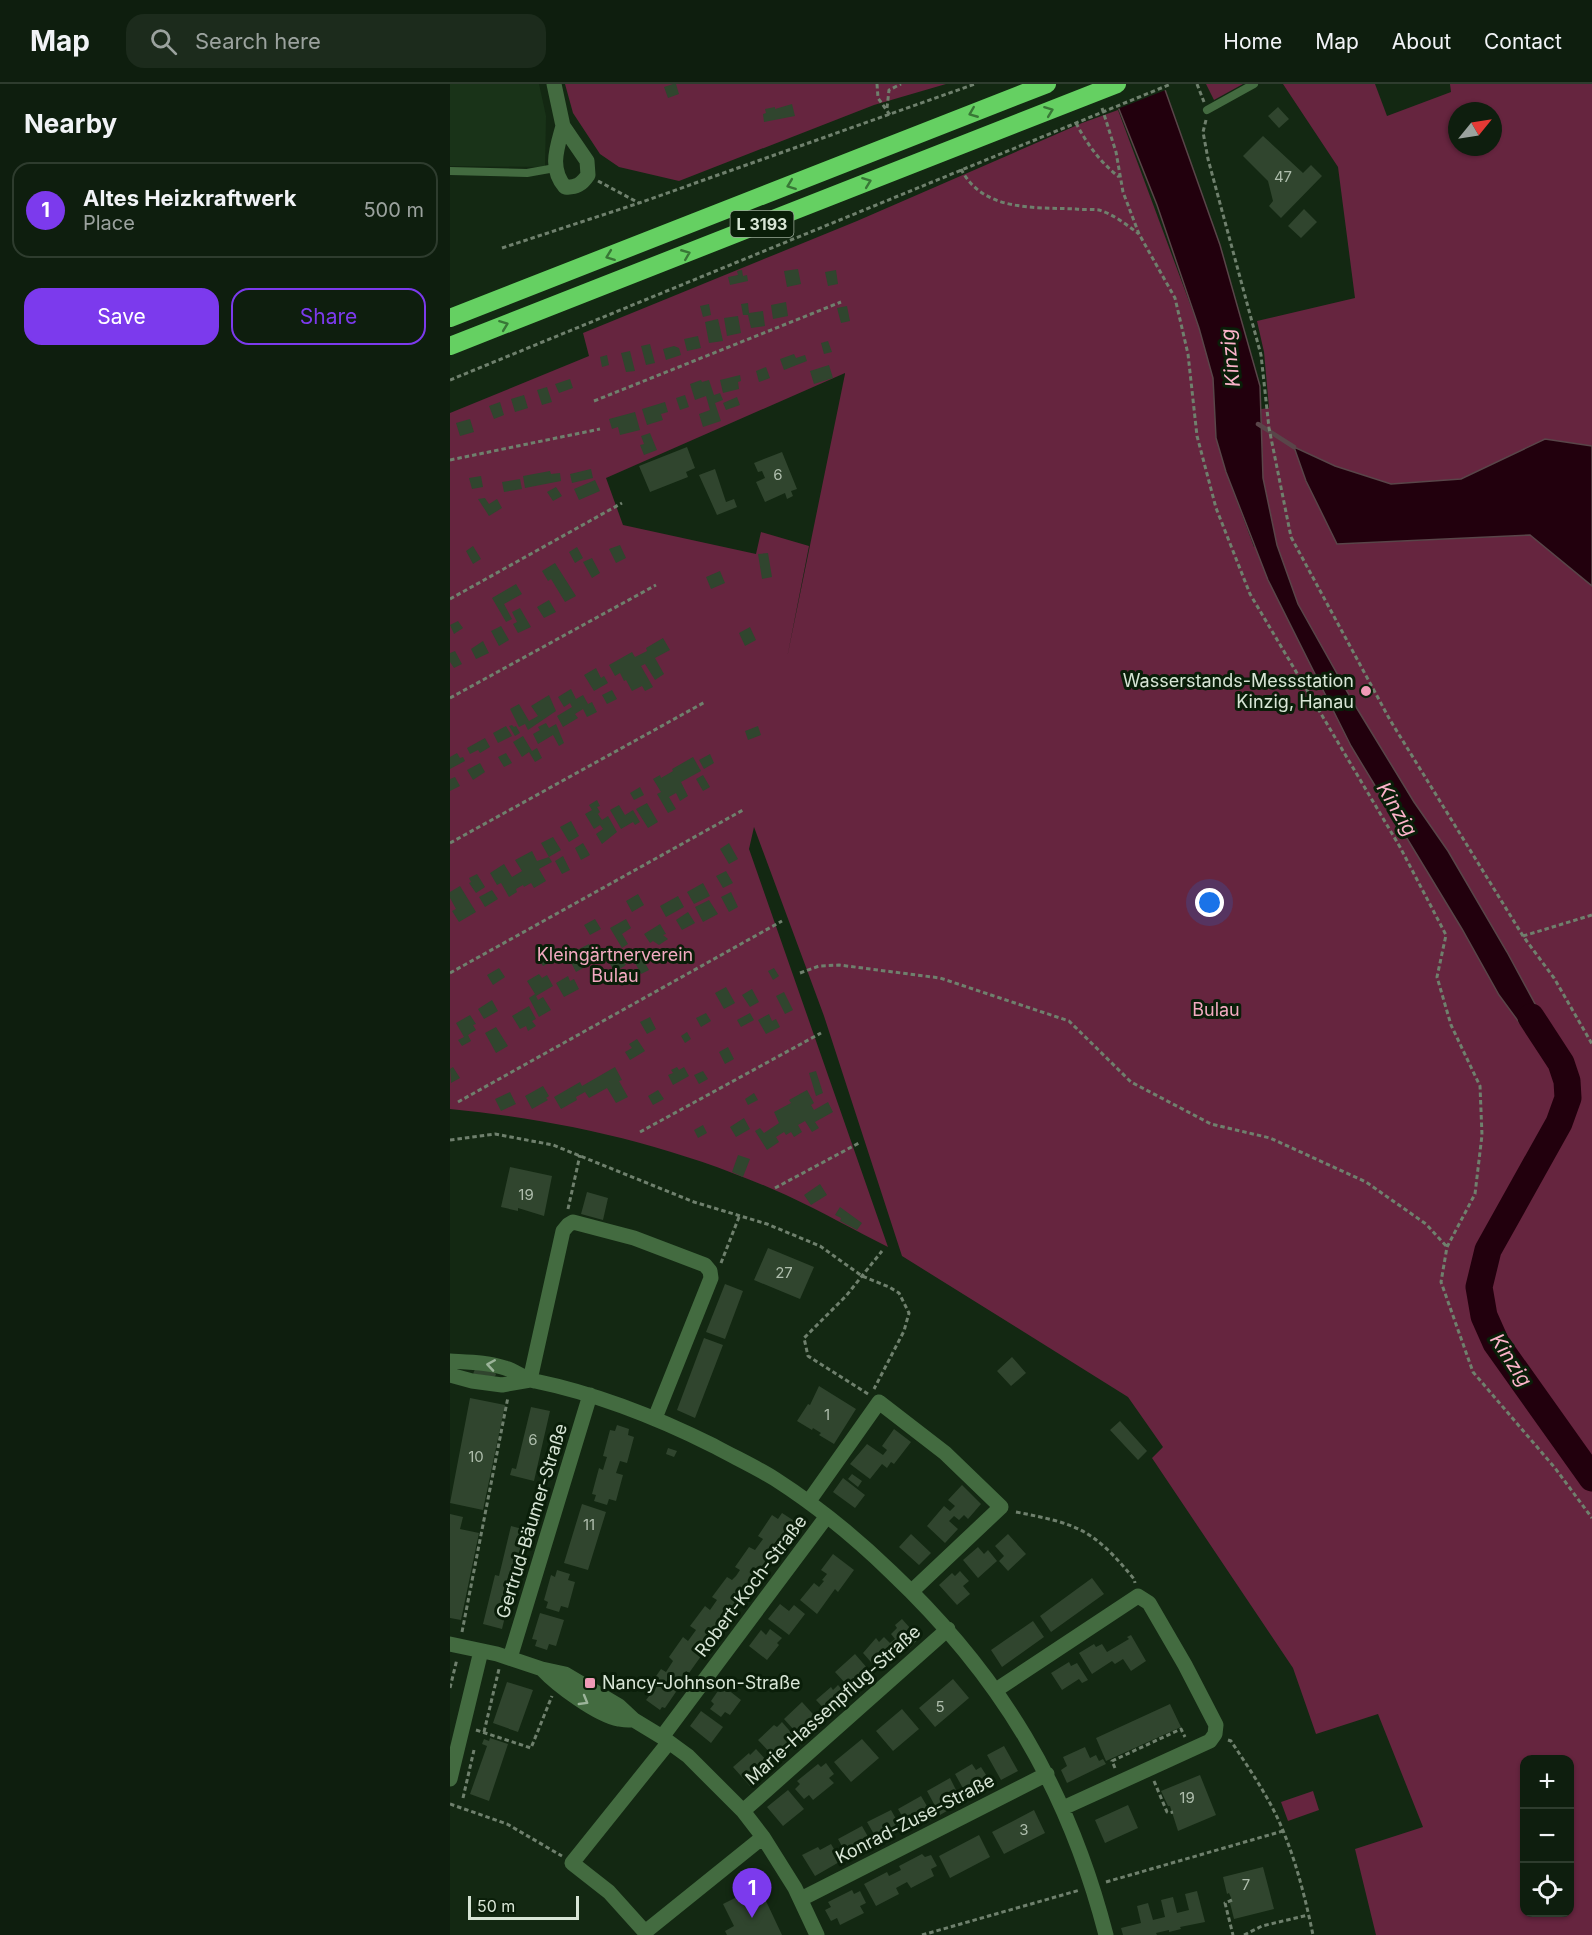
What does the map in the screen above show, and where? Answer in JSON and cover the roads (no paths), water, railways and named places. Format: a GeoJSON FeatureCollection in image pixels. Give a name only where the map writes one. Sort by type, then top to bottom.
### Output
{"type":"FeatureCollection","features":[{"type":"Feature","properties":{"kind":"highway","name":"L 3193"},"geometry":{"type":"LineString","coordinates":[[450,318],[1047,84]]}},
{"type":"Feature","properties":{"kind":"highway","name":"L 3193"},"geometry":{"type":"LineString","coordinates":[[450,346],[1117,84]]}},
{"type":"Feature","properties":{"kind":"street"},"geometry":{"type":"LineString","coordinates":[[554,84],[563,126],[587,161],[588,175],[579,185],[572,188],[565,187],[558,179],[555,168],[555,153],[563,126]]}},
{"type":"Feature","properties":{"kind":"street"},"geometry":{"type":"LineString","coordinates":[[530,1380],[564,1231],[568,1224],[573,1222],[633,1239],[705,1265],[710,1271],[711,1278],[655,1418]]}},
{"type":"Feature","properties":{"kind":"street"},"geometry":{"type":"LineString","coordinates":[[450,1362],[505,1367],[530,1380],[590,1395],[655,1418],[759,1469],[809,1501],[858,1541],[912,1591],[948,1629],[996,1690],[1047,1774],[1063,1808],[1092,1886],[1106,1935]]}},
{"type":"Feature","properties":{"kind":"street"},"geometry":{"type":"LineString","coordinates":[[450,1375],[502,1385],[530,1380]]}},
{"type":"Feature","properties":{"kind":"street","name":"Gertrud-Bäumer-Straße"},"geometry":{"type":"LineString","coordinates":[[506,1657],[590,1395]]}},
{"type":"Feature","properties":{"kind":"street"},"geometry":{"type":"LineString","coordinates":[[809,1501],[879,1402],[945,1453],[1001,1507],[912,1591]]}},
{"type":"Feature","properties":{"kind":"street","name":"Robert-Koch-Straße"},"geometry":{"type":"LineString","coordinates":[[666,1739],[827,1516]]}},
{"type":"Feature","properties":{"kind":"street"},"geometry":{"type":"LineString","coordinates":[[996,1690],[1138,1596],[1149,1603],[1185,1665],[1216,1725],[1215,1734],[1210,1741],[1063,1808]]}},
{"type":"Feature","properties":{"kind":"street","name":"Marie-Hassenpflug-Straße"},"geometry":{"type":"LineString","coordinates":[[743,1811],[948,1629]]}},
{"type":"Feature","properties":{"kind":"street"},"geometry":{"type":"LineString","coordinates":[[455,1645],[506,1657],[542,1670],[565,1674],[619,1706],[633,1720],[666,1739],[702,1768],[743,1811],[763,1837],[801,1899],[817,1935]]}},
{"type":"Feature","properties":{"kind":"street"},"geometry":{"type":"LineString","coordinates":[[450,1779],[481,1651]]}},
{"type":"Feature","properties":{"kind":"street"},"geometry":{"type":"LineString","coordinates":[[542,1670],[557,1685],[608,1715],[633,1720]]}},
{"type":"Feature","properties":{"kind":"street"},"geometry":{"type":"LineString","coordinates":[[666,1739],[572,1863],[609,1892],[645,1932],[763,1837]]}},
{"type":"Feature","properties":{"kind":"street","name":"Konrad-Zuse-Straße"},"geometry":{"type":"LineString","coordinates":[[801,1899],[1047,1774]]}},
{"type":"Feature","properties":{"kind":"lane"},"geometry":{"type":"LineString","coordinates":[[1206,110],[1254,84]]}},
{"type":"Feature","properties":{"kind":"lane"},"geometry":{"type":"LineString","coordinates":[[450,171],[527,173],[555,168]]}},
{"type":"Feature","properties":{"kind":"water"},"geometry":{"type":"Polygon","coordinates":[[[1109,84],[1163,84],[1220,245],[1260,386],[1263,478],[1277,545],[1298,604],[1353,702],[1414,802],[1448,851],[1507,952],[1547,1026],[1557,1074],[1499,995],[1462,929],[1351,746],[1268,580],[1226,472],[1216,438],[1213,378],[1199,328],[1157,205],[1109,84]]]}},
{"type":"Feature","properties":{"kind":"water"},"geometry":{"type":"Polygon","coordinates":[[[1545,439],[1592,446],[1592,586],[1530,535],[1337,544],[1306,481],[1294,447],[1335,466],[1391,484],[1461,479],[1545,439]]]}},
{"type":"Feature","properties":{"kind":"waterway"},"geometry":{"type":"LineString","coordinates":[[1258,424],[1294,447]]}},
{"type":"Feature","properties":{"kind":"waterway","name":"Kinzig"},"geometry":{"type":"LineString","coordinates":[[1531,1017],[1561,1063],[1567,1081],[1568,1098],[1559,1123],[1488,1250],[1479,1287],[1484,1316],[1496,1343],[1592,1478]]}},
{"type":"Feature","properties":{"kind":"place","name":"Wasserstands-Messstation Kinzig, Hanau"},"geometry":{"type":"Point","coordinates":[1366,691]}},
{"type":"Feature","properties":{"kind":"place","name":"Nancy-Johnson-Straße"},"geometry":{"type":"Point","coordinates":[590,1683]}},
{"type":"Feature","properties":{"kind":"place","name":"Altes Heizkraftwerk"},"geometry":{"type":"Point","coordinates":[752,1918]}},
{"type":"Feature","properties":{"kind":"park label","name":"Kleingärtnerverein Bulau"},"geometry":{"type":"Point","coordinates":[615,965]}},
{"type":"Feature","properties":{"kind":"park label","name":"Bulau"},"geometry":{"type":"Point","coordinates":[1216,1010]}}]}
